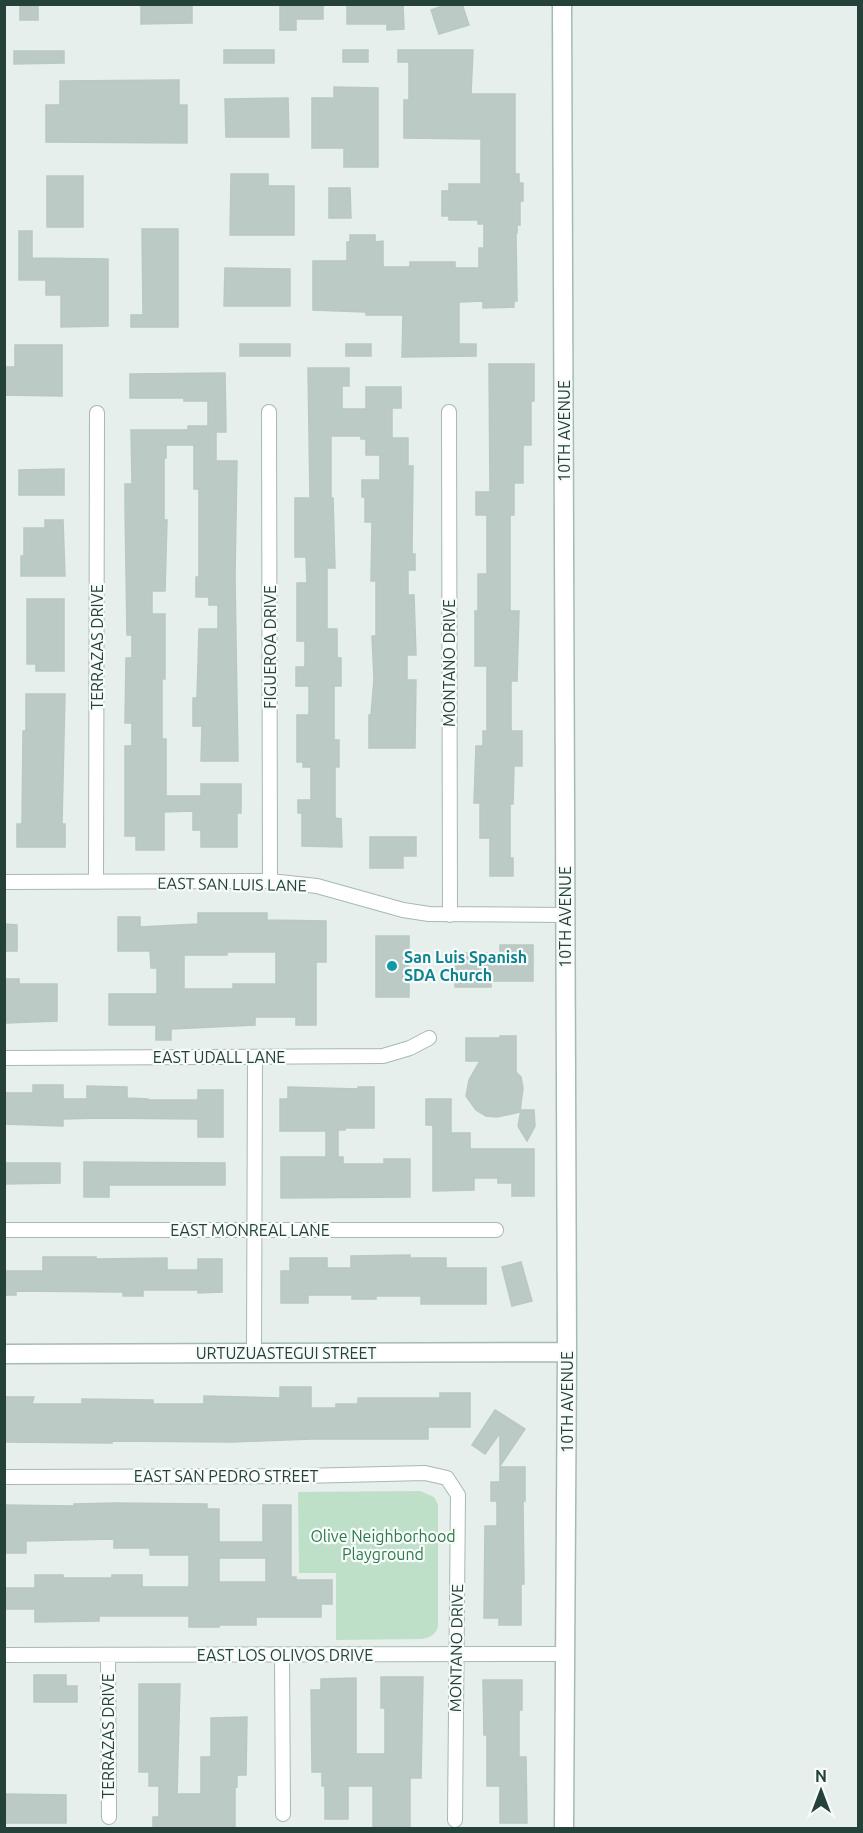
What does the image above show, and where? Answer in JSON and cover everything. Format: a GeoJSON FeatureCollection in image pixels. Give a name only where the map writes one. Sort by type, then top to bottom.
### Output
{"type":"FeatureCollection","features":[{"type":"Feature","properties":{"kind":"main road","name":"10TH AVENUE"},"geometry":{"type":"LineString","coordinates":[[562,4],[567,1352],[564,1828]]}},
{"type":"Feature","properties":{"kind":"main road","name":"URTUZUASTEGUI STREET"},"geometry":{"type":"LineString","coordinates":[[4,1354],[567,1352]]}},
{"type":"Feature","properties":{"kind":"street","name":"MONTANO DRIVE"},"geometry":{"type":"LineString","coordinates":[[449,411],[450,915]]}},
{"type":"Feature","properties":{"kind":"street","name":"FIGUEROA DRIVE"},"geometry":{"type":"LineString","coordinates":[[270,412],[270,881]]}},
{"type":"Feature","properties":{"kind":"street","name":"TERRAZAS DRIVE"},"geometry":{"type":"LineString","coordinates":[[96,882],[97,413]]}},
{"type":"Feature","properties":{"kind":"street","name":"EAST SAN LUIS LANE"},"geometry":{"type":"LineString","coordinates":[[4,882],[270,881],[317,886],[403,910],[429,914],[565,915]]}},
{"type":"Feature","properties":{"kind":"street","name":"EAST UDALL LANE"},"geometry":{"type":"LineString","coordinates":[[4,1058],[383,1056],[410,1048],[429,1038]]}},
{"type":"Feature","properties":{"kind":"street"},"geometry":{"type":"LineString","coordinates":[[254,1353],[255,1058]]}},
{"type":"Feature","properties":{"kind":"street","name":"EAST MONREAL LANE"},"geometry":{"type":"LineString","coordinates":[[4,1230],[496,1230]]}},
{"type":"Feature","properties":{"kind":"street","name":"EAST SAN PEDRO STREET"},"geometry":{"type":"LineString","coordinates":[[4,1477],[301,1476],[425,1473],[447,1478]]}},
{"type":"Feature","properties":{"kind":"street","name":"MONTANO DRIVE"},"geometry":{"type":"LineString","coordinates":[[447,1478],[458,1495],[455,1820]]}},
{"type":"Feature","properties":{"kind":"street","name":"EAST LOS OLIVOS DRIVE"},"geometry":{"type":"LineString","coordinates":[[4,1655],[565,1654]]}},
{"type":"Feature","properties":{"kind":"street","name":"TERRAZAS DRIVE"},"geometry":{"type":"LineString","coordinates":[[108,1655],[109,1817]]}},
{"type":"Feature","properties":{"kind":"street"},"geometry":{"type":"LineString","coordinates":[[282,1655],[283,1814]]}},
{"type":"Feature","properties":{"kind":"green space","name":"Olive Neighborhood Playground"},"geometry":{"type":"Polygon","coordinates":[[[420,1491],[434,1497],[438,1504],[437,1630],[422,1639],[336,1640],[336,1573],[299,1573],[298,1492],[420,1491]]]}},
{"type":"Feature","properties":{"kind":"building"},"geometry":{"type":"Polygon","coordinates":[[[20,4],[38,4],[38,20],[20,20],[20,4]]]}},
{"type":"Feature","properties":{"kind":"building"},"geometry":{"type":"Polygon","coordinates":[[[141,4],[192,4],[192,23],[141,24],[141,4]]]}},
{"type":"Feature","properties":{"kind":"building"},"geometry":{"type":"Polygon","coordinates":[[[280,4],[323,4],[323,19],[296,19],[296,30],[280,30],[280,4]]]}},
{"type":"Feature","properties":{"kind":"building"},"geometry":{"type":"Polygon","coordinates":[[[347,4],[403,4],[404,29],[387,30],[387,24],[347,24],[347,4]]]}},
{"type":"Feature","properties":{"kind":"building"},"geometry":{"type":"Polygon","coordinates":[[[448,4],[462,4],[469,25],[439,34],[431,10],[448,4]]]}},
{"type":"Feature","properties":{"kind":"building"},"geometry":{"type":"Polygon","coordinates":[[[224,50],[274,50],[274,63],[224,63],[224,50]]]}},
{"type":"Feature","properties":{"kind":"building"},"geometry":{"type":"Polygon","coordinates":[[[343,50],[368,50],[368,62],[343,62],[343,50]]]}},
{"type":"Feature","properties":{"kind":"building"},"geometry":{"type":"Polygon","coordinates":[[[398,50],[473,50],[471,94],[515,94],[515,174],[519,174],[519,183],[523,183],[520,225],[517,225],[516,233],[517,301],[514,301],[514,307],[483,308],[483,301],[459,302],[459,344],[476,344],[476,356],[402,357],[403,315],[366,315],[366,312],[313,310],[313,261],[347,261],[347,242],[350,242],[350,235],[375,235],[375,242],[383,241],[383,267],[410,267],[410,262],[455,262],[455,268],[479,268],[479,248],[484,248],[484,224],[478,224],[478,220],[449,220],[449,216],[442,216],[442,191],[449,191],[449,184],[481,184],[481,139],[404,138],[404,100],[409,100],[409,62],[398,62],[398,50]]]}},
{"type":"Feature","properties":{"kind":"building"},"geometry":{"type":"Polygon","coordinates":[[[14,51],[64,51],[64,63],[14,64],[14,51]]]}},
{"type":"Feature","properties":{"kind":"building"},"geometry":{"type":"Polygon","coordinates":[[[179,80],[179,105],[187,105],[187,143],[46,142],[46,105],[60,105],[60,81],[179,80]]]}},
{"type":"Feature","properties":{"kind":"building"},"geometry":{"type":"Polygon","coordinates":[[[334,87],[378,88],[378,167],[344,167],[344,148],[312,148],[312,98],[334,98],[334,87]]]}},
{"type":"Feature","properties":{"kind":"building"},"geometry":{"type":"Polygon","coordinates":[[[288,98],[289,137],[226,137],[225,99],[288,98]]]}},
{"type":"Feature","properties":{"kind":"building"},"geometry":{"type":"Polygon","coordinates":[[[231,174],[268,174],[268,186],[294,186],[294,235],[230,235],[231,174]]]}},
{"type":"Feature","properties":{"kind":"building"},"geometry":{"type":"Polygon","coordinates":[[[47,176],[83,176],[83,227],[47,227],[47,176]]]}},
{"type":"Feature","properties":{"kind":"building"},"geometry":{"type":"Polygon","coordinates":[[[329,188],[350,188],[351,218],[329,218],[329,188]]]}},
{"type":"Feature","properties":{"kind":"building"},"geometry":{"type":"Polygon","coordinates":[[[142,229],[178,229],[178,327],[131,327],[131,315],[143,315],[142,229]]]}},
{"type":"Feature","properties":{"kind":"building"},"geometry":{"type":"Polygon","coordinates":[[[19,231],[32,231],[32,258],[108,259],[108,326],[61,327],[61,295],[46,295],[46,280],[19,280],[19,231]]]}},
{"type":"Feature","properties":{"kind":"building"},"geometry":{"type":"Polygon","coordinates":[[[225,268],[290,269],[290,306],[224,306],[225,268]]]}},
{"type":"Feature","properties":{"kind":"building"},"geometry":{"type":"Polygon","coordinates":[[[240,344],[290,344],[290,356],[240,356],[240,344]]]}},
{"type":"Feature","properties":{"kind":"building"},"geometry":{"type":"Polygon","coordinates":[[[346,344],[371,344],[371,356],[346,356],[346,344]]]}},
{"type":"Feature","properties":{"kind":"building"},"geometry":{"type":"Polygon","coordinates":[[[15,345],[62,345],[62,396],[4,395],[4,367],[15,367],[15,345]]]}},
{"type":"Feature","properties":{"kind":"building"},"geometry":{"type":"Polygon","coordinates":[[[489,364],[534,364],[531,445],[523,445],[523,483],[514,483],[514,515],[510,515],[510,611],[519,611],[517,681],[511,681],[511,731],[522,731],[522,766],[514,766],[513,804],[510,804],[510,858],[513,858],[513,876],[490,876],[490,838],[480,838],[480,803],[474,803],[476,746],[483,746],[483,731],[487,731],[487,666],[475,666],[475,611],[478,611],[478,574],[487,574],[487,515],[476,515],[476,492],[490,492],[489,364]]]}},
{"type":"Feature","properties":{"kind":"building"},"geometry":{"type":"Polygon","coordinates":[[[308,368],[349,368],[349,386],[342,386],[342,409],[366,409],[366,387],[401,387],[401,408],[392,408],[392,438],[408,438],[408,466],[413,466],[412,554],[415,554],[415,570],[408,570],[408,595],[414,595],[416,655],[407,655],[407,680],[416,680],[415,748],[369,748],[369,715],[371,715],[374,679],[372,636],[376,636],[376,581],[371,581],[372,522],[365,522],[362,480],[380,480],[380,455],[366,455],[366,439],[361,439],[361,436],[331,436],[331,498],[333,498],[335,568],[327,568],[327,629],[337,629],[337,658],[341,658],[341,686],[334,686],[334,740],[339,740],[339,767],[335,767],[335,818],[341,819],[342,847],[302,846],[302,813],[298,813],[298,800],[311,800],[311,767],[303,767],[303,762],[297,762],[297,715],[309,715],[309,686],[296,686],[296,667],[305,667],[305,641],[297,641],[297,583],[307,583],[306,557],[295,557],[295,498],[310,498],[308,368]]]}},
{"type":"Feature","properties":{"kind":"building"},"geometry":{"type":"Polygon","coordinates":[[[225,373],[226,432],[216,432],[216,461],[237,461],[235,577],[238,761],[201,761],[202,726],[193,726],[193,698],[197,698],[199,629],[218,629],[218,605],[209,605],[209,597],[196,597],[196,577],[199,577],[199,489],[194,489],[194,445],[166,445],[166,458],[164,458],[164,520],[167,520],[165,591],[152,591],[152,614],[165,614],[162,739],[166,739],[166,796],[201,796],[201,784],[241,784],[241,813],[237,813],[237,847],[201,847],[201,830],[193,830],[193,811],[164,812],[164,850],[136,850],[136,836],[125,836],[125,746],[132,746],[132,723],[125,723],[126,658],[132,658],[132,635],[127,635],[125,505],[125,484],[132,484],[131,430],[188,430],[188,426],[208,426],[208,401],[184,401],[184,398],[130,398],[130,374],[225,373]]]}},
{"type":"Feature","properties":{"kind":"building"},"geometry":{"type":"Polygon","coordinates":[[[64,469],[64,495],[19,495],[19,470],[64,469]]]}},
{"type":"Feature","properties":{"kind":"building"},"geometry":{"type":"Polygon","coordinates":[[[45,520],[63,520],[65,576],[21,576],[24,528],[45,528],[45,520]]]}},
{"type":"Feature","properties":{"kind":"building"},"geometry":{"type":"Polygon","coordinates":[[[27,599],[64,599],[64,671],[36,671],[36,664],[27,664],[27,599]]]}},
{"type":"Feature","properties":{"kind":"building"},"geometry":{"type":"Polygon","coordinates":[[[26,694],[65,694],[62,824],[65,824],[65,847],[17,847],[17,824],[22,824],[23,731],[26,731],[26,694]]]}},
{"type":"Feature","properties":{"kind":"building"},"geometry":{"type":"Polygon","coordinates":[[[370,837],[416,837],[416,856],[403,856],[403,868],[370,868],[370,837]]]}},
{"type":"Feature","properties":{"kind":"building"},"geometry":{"type":"Polygon","coordinates":[[[198,913],[267,913],[267,920],[326,921],[326,962],[316,962],[316,1025],[296,1025],[296,1017],[255,1017],[255,1025],[171,1029],[171,1040],[156,1040],[156,1025],[109,1025],[109,994],[157,994],[157,968],[151,968],[150,951],[118,951],[118,917],[140,917],[140,927],[198,924],[198,913]],[[276,952],[184,955],[184,989],[233,989],[233,984],[276,984],[276,952]]]}},
{"type":"Feature","properties":{"kind":"building"},"geometry":{"type":"Polygon","coordinates":[[[4,924],[17,925],[17,951],[4,951],[4,924]]]}},
{"type":"Feature","properties":{"kind":"building","name":"San Luis Spanish SDA Church"},"geometry":{"type":"Polygon","coordinates":[[[376,936],[409,936],[409,997],[376,997],[376,936]]]}},
{"type":"Feature","properties":{"kind":"building"},"geometry":{"type":"Polygon","coordinates":[[[500,945],[533,945],[533,981],[491,981],[491,987],[455,987],[455,953],[500,953],[500,945]]]}},
{"type":"Feature","properties":{"kind":"building"},"geometry":{"type":"Polygon","coordinates":[[[4,979],[19,979],[19,984],[57,984],[57,1021],[6,1023],[4,979]]]}},
{"type":"Feature","properties":{"kind":"building"},"geometry":{"type":"Polygon","coordinates":[[[500,1036],[516,1036],[516,1072],[521,1077],[523,1088],[520,1112],[497,1117],[486,1116],[476,1110],[466,1096],[469,1080],[480,1061],[466,1061],[466,1038],[500,1038],[500,1036]]]}},
{"type":"Feature","properties":{"kind":"building"},"geometry":{"type":"Polygon","coordinates":[[[33,1085],[63,1085],[63,1099],[87,1099],[87,1086],[127,1087],[127,1098],[148,1100],[198,1100],[198,1090],[223,1090],[223,1137],[198,1137],[198,1119],[63,1119],[63,1126],[4,1124],[4,1093],[33,1093],[33,1085]]]}},
{"type":"Feature","properties":{"kind":"building"},"geometry":{"type":"Polygon","coordinates":[[[288,1087],[358,1089],[358,1087],[374,1087],[374,1128],[338,1130],[338,1157],[343,1157],[343,1164],[384,1164],[384,1159],[410,1159],[410,1197],[281,1198],[281,1157],[326,1157],[326,1131],[280,1131],[280,1099],[288,1099],[288,1087]]]}},
{"type":"Feature","properties":{"kind":"building"},"geometry":{"type":"Polygon","coordinates":[[[426,1099],[451,1099],[451,1133],[470,1133],[470,1149],[534,1149],[534,1196],[512,1196],[512,1183],[498,1183],[498,1178],[474,1178],[474,1190],[433,1191],[433,1125],[426,1125],[426,1099]]]}},
{"type":"Feature","properties":{"kind":"building"},"geometry":{"type":"Polygon","coordinates":[[[521,1110],[534,1110],[535,1126],[527,1141],[518,1126],[521,1110]]]}},
{"type":"Feature","properties":{"kind":"building"},"geometry":{"type":"Polygon","coordinates":[[[84,1162],[225,1163],[225,1185],[109,1185],[109,1197],[84,1197],[84,1162]]]}},
{"type":"Feature","properties":{"kind":"building"},"geometry":{"type":"Polygon","coordinates":[[[4,1163],[60,1163],[60,1183],[4,1184],[4,1163]]]}},
{"type":"Feature","properties":{"kind":"building"},"geometry":{"type":"Polygon","coordinates":[[[410,1255],[410,1258],[446,1258],[446,1268],[486,1268],[486,1304],[421,1304],[421,1296],[376,1296],[376,1299],[352,1299],[352,1295],[308,1295],[308,1303],[281,1303],[281,1271],[290,1271],[290,1258],[327,1258],[327,1268],[351,1268],[351,1256],[410,1255]]]}},
{"type":"Feature","properties":{"kind":"building"},"geometry":{"type":"Polygon","coordinates":[[[43,1257],[167,1258],[167,1270],[198,1270],[198,1259],[222,1259],[222,1292],[143,1290],[143,1296],[123,1296],[123,1292],[16,1291],[16,1295],[4,1295],[4,1271],[43,1271],[43,1257]]]}},
{"type":"Feature","properties":{"kind":"building"},"geometry":{"type":"Polygon","coordinates":[[[521,1262],[532,1301],[512,1306],[502,1267],[521,1262]]]}},
{"type":"Feature","properties":{"kind":"building"},"geometry":{"type":"Polygon","coordinates":[[[280,1387],[311,1387],[311,1408],[336,1408],[336,1404],[358,1404],[358,1398],[440,1398],[440,1393],[470,1393],[470,1427],[428,1427],[428,1439],[4,1442],[4,1397],[34,1397],[32,1404],[82,1404],[82,1399],[153,1400],[153,1404],[204,1404],[204,1396],[280,1398],[280,1387]]]}},
{"type":"Feature","properties":{"kind":"building"},"geometry":{"type":"Polygon","coordinates":[[[495,1410],[525,1429],[500,1466],[500,1433],[485,1454],[472,1445],[495,1410]]]}},
{"type":"Feature","properties":{"kind":"building"},"geometry":{"type":"Polygon","coordinates":[[[500,1467],[525,1467],[524,1584],[521,1584],[521,1625],[499,1625],[499,1618],[484,1618],[485,1526],[497,1526],[497,1501],[491,1501],[491,1482],[500,1482],[500,1467]]]}},
{"type":"Feature","properties":{"kind":"building"},"geometry":{"type":"Polygon","coordinates":[[[74,1504],[207,1504],[207,1509],[219,1509],[219,1542],[263,1542],[263,1505],[291,1505],[291,1577],[296,1577],[296,1580],[332,1580],[332,1604],[321,1604],[321,1617],[256,1617],[256,1625],[219,1625],[219,1627],[189,1627],[189,1616],[99,1616],[99,1621],[35,1622],[35,1609],[4,1609],[4,1588],[35,1588],[35,1575],[63,1575],[63,1578],[112,1578],[112,1575],[142,1575],[142,1587],[189,1587],[189,1555],[150,1555],[150,1548],[114,1548],[114,1539],[26,1541],[26,1553],[4,1553],[4,1505],[74,1506],[74,1504]],[[219,1558],[219,1582],[266,1582],[266,1558],[219,1558]]]}},
{"type":"Feature","properties":{"kind":"building"},"geometry":{"type":"Polygon","coordinates":[[[34,1675],[66,1675],[66,1686],[77,1686],[77,1702],[34,1702],[34,1675]]]}},
{"type":"Feature","properties":{"kind":"building"},"geometry":{"type":"Polygon","coordinates":[[[381,1677],[423,1677],[421,1778],[410,1778],[410,1827],[373,1827],[373,1786],[348,1786],[348,1819],[325,1819],[325,1786],[322,1786],[322,1772],[312,1772],[311,1690],[321,1690],[321,1679],[356,1678],[356,1754],[385,1754],[385,1708],[381,1708],[381,1677]]]}},
{"type":"Feature","properties":{"kind":"building"},"geometry":{"type":"Polygon","coordinates":[[[483,1680],[522,1680],[522,1710],[519,1710],[519,1757],[526,1757],[527,1823],[500,1823],[500,1786],[487,1786],[487,1735],[484,1735],[483,1680]]]}},
{"type":"Feature","properties":{"kind":"building"},"geometry":{"type":"Polygon","coordinates":[[[139,1684],[180,1684],[177,1794],[201,1794],[201,1757],[211,1757],[211,1718],[247,1717],[246,1775],[237,1775],[235,1828],[153,1828],[153,1817],[159,1817],[159,1786],[149,1786],[149,1772],[139,1772],[139,1684]]]}},
{"type":"Feature","properties":{"kind":"building"},"geometry":{"type":"Polygon","coordinates":[[[4,1794],[66,1795],[66,1823],[4,1823],[4,1794]]]}},
{"type":"Feature","properties":{"kind":"place","name":"San Luis Spanish SDA Church"},"geometry":{"type":"Point","coordinates":[392,966]}}]}
